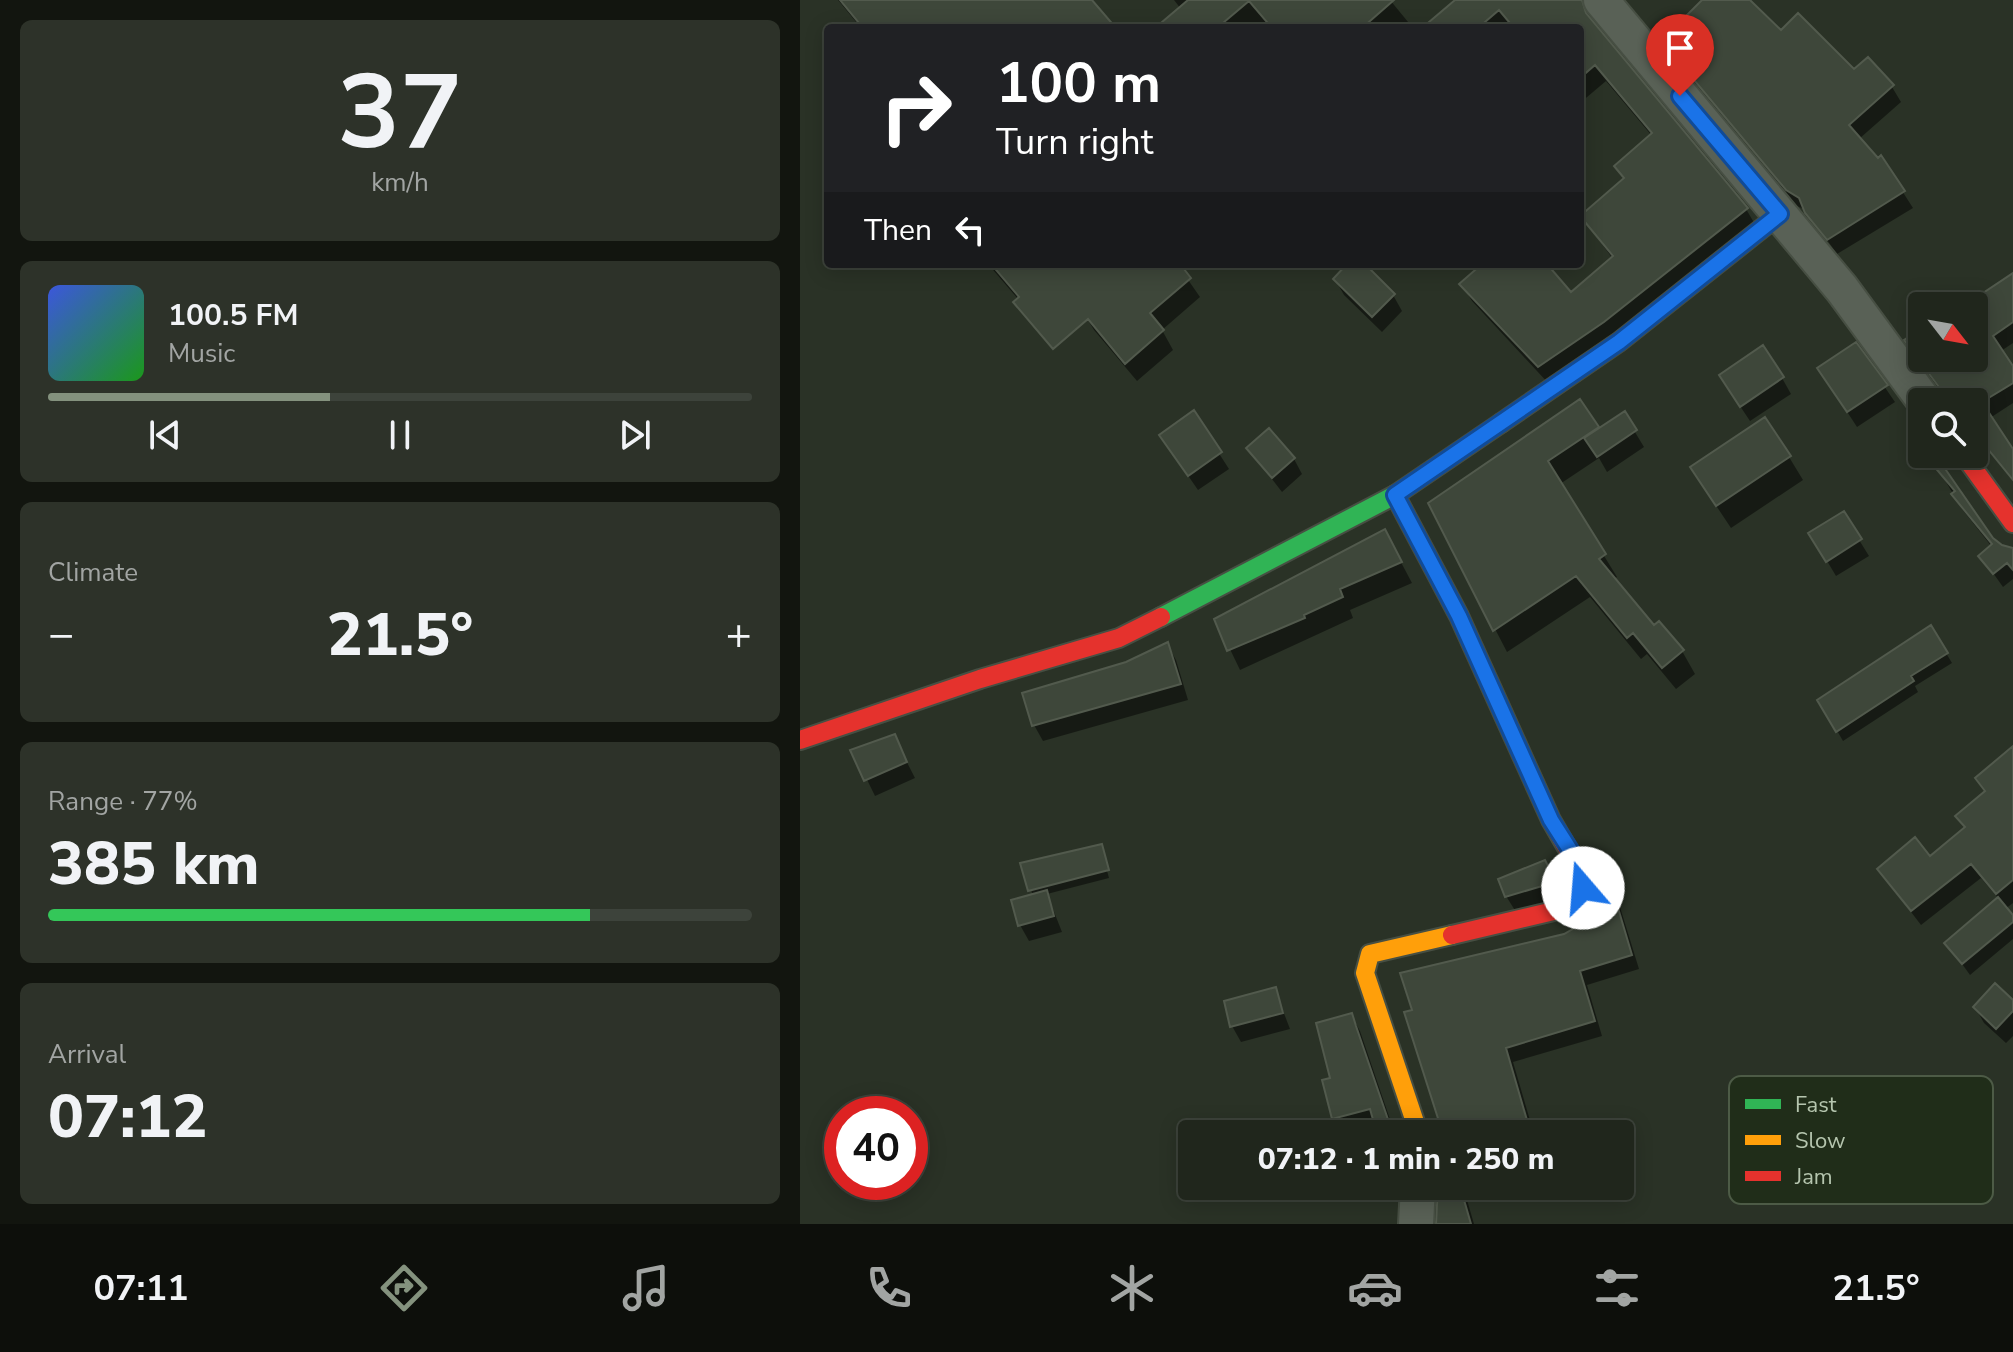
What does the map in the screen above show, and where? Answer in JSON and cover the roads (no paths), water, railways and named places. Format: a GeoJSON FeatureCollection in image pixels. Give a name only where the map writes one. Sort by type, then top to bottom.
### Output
{"type":"FeatureCollection","features":[{"type":"Feature","properties":{"kind":"street"},"geometry":{"type":"LineString","coordinates":[[1601,0],[1842,289],[1915,388]]}},
{"type":"Feature","properties":{"kind":"street"},"geometry":{"type":"LineString","coordinates":[[800,740],[980,679],[1119,638],[1270,563],[1395,495],[1619,342],[1780,214]]}},
{"type":"Feature","properties":{"kind":"street"},"geometry":{"type":"LineString","coordinates":[[1973,468],[2013,523]]}},
{"type":"Feature","properties":{"kind":"street"},"geometry":{"type":"LineString","coordinates":[[1395,495],[1459,616],[1551,820],[1584,877],[1577,898],[1558,910],[1370,954],[1365,973],[1414,1120]]}},
{"type":"Feature","properties":{"kind":"street"},"geometry":{"type":"LineString","coordinates":[[1416,1224],[1417,1200]]}}]}
